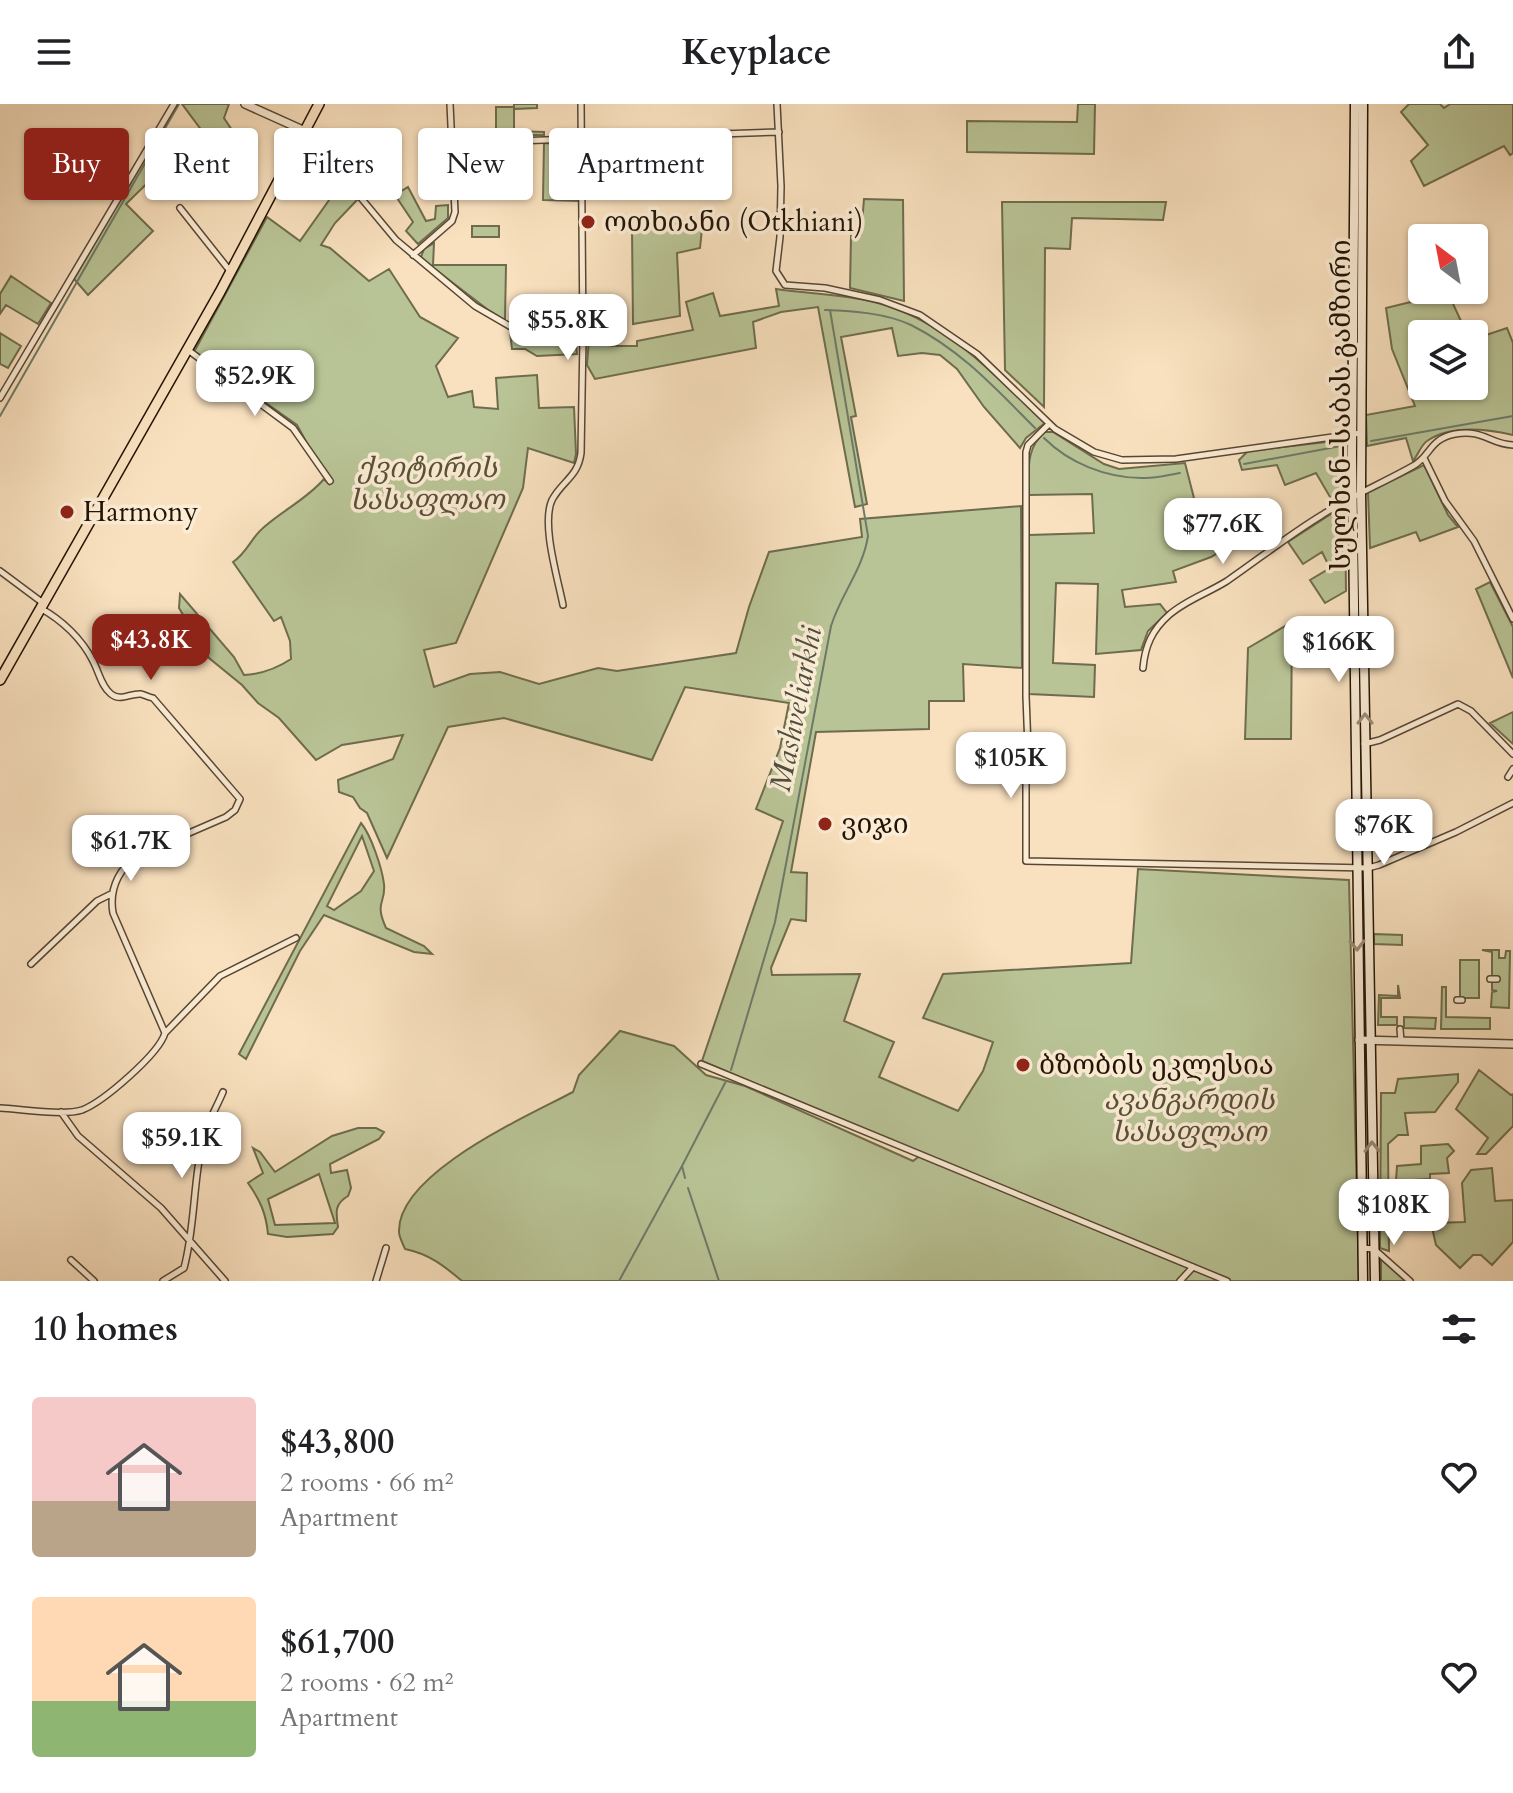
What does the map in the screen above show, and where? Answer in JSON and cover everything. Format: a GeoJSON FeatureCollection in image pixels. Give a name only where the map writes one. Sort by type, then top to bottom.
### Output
{"type":"FeatureCollection","features":[{"type":"Feature","properties":{"kind":"main road"},"geometry":{"type":"LineString","coordinates":[[307,128],[319,104]]}},
{"type":"Feature","properties":{"kind":"main road","name":"სულხან-საბას გამზირი"},"geometry":{"type":"LineString","coordinates":[[1355,104],[1356,453],[1352,499],[1360,745],[1368,868],[1375,1281]]}},
{"type":"Feature","properties":{"kind":"main road","name":"სულხან-საბას გამზირი"},"geometry":{"type":"LineString","coordinates":[[1356,434],[1363,104]]}},
{"type":"Feature","properties":{"kind":"main road"},"geometry":{"type":"LineString","coordinates":[[0,680],[274,189]]}},
{"type":"Feature","properties":{"kind":"main road","name":"სულხან-საბას გამზირი"},"geometry":{"type":"LineString","coordinates":[[1356,453],[1361,493],[1357,867],[1363,1281]]}},
{"type":"Feature","properties":{"kind":"street"},"geometry":{"type":"LineString","coordinates":[[0,398],[174,104]]}},
{"type":"Feature","properties":{"kind":"street"},"geometry":{"type":"LineString","coordinates":[[245,104],[298,128]]}},
{"type":"Feature","properties":{"kind":"street"},"geometry":{"type":"LineString","coordinates":[[450,104],[452,128]]}},
{"type":"Feature","properties":{"kind":"street"},"geometry":{"type":"LineString","coordinates":[[581,104],[581,128]]}},
{"type":"Feature","properties":{"kind":"street"},"geometry":{"type":"LineString","coordinates":[[777,104],[780,237],[776,271],[785,285],[825,288],[880,300],[920,315],[977,354],[1049,424],[1094,452],[1122,460],[1176,459],[1356,434]]}},
{"type":"Feature","properties":{"kind":"street"},"geometry":{"type":"LineString","coordinates":[[732,134],[779,132]]}},
{"type":"Feature","properties":{"kind":"street"},"geometry":{"type":"LineString","coordinates":[[363,200],[384,228],[413,255],[493,319],[534,334],[583,337]]}},
{"type":"Feature","properties":{"kind":"street"},"geometry":{"type":"LineString","coordinates":[[413,255],[452,221],[455,200]]}},
{"type":"Feature","properties":{"kind":"street"},"geometry":{"type":"LineString","coordinates":[[563,605],[548,519],[556,494],[579,466],[583,337],[582,200]]}},
{"type":"Feature","properties":{"kind":"street"},"geometry":{"type":"LineString","coordinates":[[180,208],[230,272]]}},
{"type":"Feature","properties":{"kind":"street"},"geometry":{"type":"LineString","coordinates":[[187,350],[293,428],[330,481]]}},
{"type":"Feature","properties":{"kind":"street"},"geometry":{"type":"LineString","coordinates":[[1049,424],[1028,445],[1026,452],[1026,861],[1368,868],[1456,832],[1513,803]]}},
{"type":"Feature","properties":{"kind":"street"},"geometry":{"type":"LineString","coordinates":[[1143,668],[1144,651],[1153,633],[1169,615],[1226,581],[1324,513],[1417,464],[1431,445],[1453,434],[1481,433],[1498,443],[1513,445]]}},
{"type":"Feature","properties":{"kind":"street"},"geometry":{"type":"LineString","coordinates":[[1424,458],[1445,501],[1474,541],[1513,619]]}},
{"type":"Feature","properties":{"kind":"street"},"geometry":{"type":"LineString","coordinates":[[0,571],[74,634],[92,659],[104,687],[114,697],[142,694],[153,698],[240,799],[226,817],[136,856],[125,865],[112,894],[113,913],[165,1033]]}},
{"type":"Feature","properties":{"kind":"street"},"geometry":{"type":"LineString","coordinates":[[1360,745],[1458,704],[1471,711],[1513,754]]}},
{"type":"Feature","properties":{"kind":"street"},"geometry":{"type":"LineString","coordinates":[[1508,777],[1513,769]]}},
{"type":"Feature","properties":{"kind":"street"},"geometry":{"type":"LineString","coordinates":[[31,964],[97,901],[112,894]]}},
{"type":"Feature","properties":{"kind":"street"},"geometry":{"type":"LineString","coordinates":[[0,1108],[83,1110],[104,1096],[153,1052],[165,1033],[220,976],[296,938]]}},
{"type":"Feature","properties":{"kind":"street"},"geometry":{"type":"LineString","coordinates":[[1400,1029],[1401,1041]]}},
{"type":"Feature","properties":{"kind":"street"},"geometry":{"type":"LineString","coordinates":[[1359,1040],[1513,1044]]}},
{"type":"Feature","properties":{"kind":"street"},"geometry":{"type":"LineString","coordinates":[[701,1064],[1227,1281]]}},
{"type":"Feature","properties":{"kind":"street"},"geometry":{"type":"LineString","coordinates":[[163,1281],[184,1268],[191,1243],[202,1140],[223,1092]]}},
{"type":"Feature","properties":{"kind":"street"},"geometry":{"type":"LineString","coordinates":[[60,1111],[78,1136],[161,1208],[225,1281]]}},
{"type":"Feature","properties":{"kind":"street"},"geometry":{"type":"LineString","coordinates":[[376,1281],[386,1248]]}},
{"type":"Feature","properties":{"kind":"street"},"geometry":{"type":"LineString","coordinates":[[1362,1248],[1374,1249],[1410,1281]]}},
{"type":"Feature","properties":{"kind":"street"},"geometry":{"type":"LineString","coordinates":[[71,1260],[94,1281]]}},
{"type":"Feature","properties":{"kind":"street"},"geometry":{"type":"LineString","coordinates":[[1180,1281],[1193,1267]]}},
{"type":"Feature","properties":{"kind":"green space"},"geometry":{"type":"Polygon","coordinates":[[[182,104],[229,104],[224,118],[231,128],[200,128],[182,104]]]}},
{"type":"Feature","properties":{"kind":"green space"},"geometry":{"type":"Polygon","coordinates":[[[514,104],[537,104],[537,108],[514,109],[514,128],[496,128],[496,107],[514,107],[514,104]]]}},
{"type":"Feature","properties":{"kind":"green space"},"geometry":{"type":"Polygon","coordinates":[[[1078,104],[1095,104],[1094,154],[967,152],[967,121],[1077,122],[1078,104]]]}},
{"type":"Feature","properties":{"kind":"green space"},"geometry":{"type":"Polygon","coordinates":[[[1409,104],[1440,104],[1444,108],[1450,104],[1513,104],[1513,153],[1510,155],[1504,146],[1424,186],[1411,161],[1428,145],[1401,112],[1409,104]]]}},
{"type":"Feature","properties":{"kind":"green space"},"geometry":{"type":"Polygon","coordinates":[[[544,143],[549,143],[549,200],[579,201],[543,200],[544,143]]]}},
{"type":"Feature","properties":{"kind":"green space"},"geometry":{"type":"Polygon","coordinates":[[[145,156],[145,185],[126,204],[153,231],[88,295],[74,279],[120,200],[129,200],[129,184],[145,156]]]}},
{"type":"Feature","properties":{"kind":"green space"},"geometry":{"type":"Polygon","coordinates":[[[408,187],[426,221],[435,219],[436,206],[448,205],[448,218],[418,244],[406,231],[413,222],[398,200],[402,200],[402,191],[408,187]]]}},
{"type":"Feature","properties":{"kind":"green space"},"geometry":{"type":"Polygon","coordinates":[[[864,199],[903,200],[904,301],[850,288],[851,236],[861,235],[864,199]]]}},
{"type":"Feature","properties":{"kind":"green space"},"geometry":{"type":"Polygon","coordinates":[[[329,200],[357,200],[335,223],[321,245],[330,248],[369,281],[389,269],[420,317],[458,338],[436,366],[448,397],[472,391],[474,407],[498,409],[496,378],[537,375],[539,408],[574,407],[574,463],[528,448],[523,488],[456,643],[424,650],[434,687],[470,674],[500,672],[539,684],[598,668],[617,671],[736,653],[769,552],[862,537],[860,519],[1021,506],[1022,668],[963,664],[964,701],[929,701],[929,729],[816,732],[791,872],[807,873],[806,921],[791,919],[771,968],[772,975],[860,974],[844,1021],[894,1042],[879,1077],[958,1111],[983,1071],[993,1042],[923,1018],[943,974],[1131,963],[1138,869],[1349,880],[1359,1281],[462,1281],[435,1261],[405,1249],[399,1232],[404,1210],[419,1189],[468,1149],[573,1092],[579,1075],[620,1031],[674,1046],[706,1075],[745,1086],[913,1161],[922,1154],[702,1061],[783,821],[756,809],[780,748],[789,703],[685,687],[652,760],[504,718],[448,727],[387,858],[367,813],[353,797],[339,792],[338,780],[393,759],[403,735],[342,745],[316,760],[279,718],[209,658],[179,608],[180,594],[234,657],[244,675],[269,670],[291,659],[290,641],[281,617],[274,621],[233,562],[263,528],[324,479],[330,485],[297,425],[194,352],[267,217],[300,241],[329,200]]]}},
{"type":"Feature","properties":{"kind":"green space"},"geometry":{"type":"Polygon","coordinates":[[[1002,202],[1166,202],[1163,220],[1072,218],[1070,249],[1045,248],[1044,407],[1005,370],[1002,202]]]}},
{"type":"Feature","properties":{"kind":"green space"},"geometry":{"type":"Polygon","coordinates":[[[703,219],[700,248],[677,253],[680,316],[633,324],[632,230],[703,219]]]}},
{"type":"Feature","properties":{"kind":"green space"},"geometry":{"type":"Polygon","coordinates":[[[472,226],[499,226],[499,237],[472,237],[472,226]]]}},
{"type":"Feature","properties":{"kind":"green space"},"geometry":{"type":"Polygon","coordinates":[[[434,243],[433,265],[506,265],[505,320],[423,260],[424,249],[434,243]]]}},
{"type":"Feature","properties":{"kind":"green space"},"geometry":{"type":"Polygon","coordinates":[[[11,276],[51,303],[38,324],[6,305],[0,314],[0,294],[11,276]]]}},
{"type":"Feature","properties":{"kind":"green space"},"geometry":{"type":"Polygon","coordinates":[[[776,289],[862,299],[923,321],[967,351],[1045,423],[1026,438],[1020,448],[984,407],[957,369],[940,355],[922,353],[898,356],[892,328],[841,337],[856,416],[851,417],[867,504],[855,507],[818,307],[781,312],[753,322],[756,348],[595,379],[587,365],[589,339],[612,346],[637,346],[637,341],[693,330],[686,302],[713,293],[720,316],[779,306],[776,289]]]}},
{"type":"Feature","properties":{"kind":"green space"},"geometry":{"type":"Polygon","coordinates":[[[1408,303],[1453,304],[1461,320],[1408,320],[1408,389],[1392,349],[1386,308],[1408,303]]]}},
{"type":"Feature","properties":{"kind":"green space"},"geometry":{"type":"Polygon","coordinates":[[[1507,328],[1513,343],[1513,435],[1481,430],[1447,432],[1425,443],[1413,461],[1406,438],[1367,446],[1366,415],[1415,406],[1413,400],[1488,400],[1488,334],[1507,328]]]}},
{"type":"Feature","properties":{"kind":"green space"},"geometry":{"type":"Polygon","coordinates":[[[510,332],[573,340],[577,354],[537,356],[525,349],[512,349],[510,332]]]}},
{"type":"Feature","properties":{"kind":"green space"},"geometry":{"type":"Polygon","coordinates":[[[0,333],[21,346],[8,368],[0,364],[0,333]]]}},
{"type":"Feature","properties":{"kind":"green space"},"geometry":{"type":"Polygon","coordinates":[[[1045,432],[1053,432],[1104,464],[1119,469],[1185,463],[1206,545],[1244,514],[1255,530],[1211,557],[1173,571],[1176,582],[1122,590],[1125,607],[1160,604],[1167,613],[1148,631],[1141,650],[1096,654],[1098,584],[1056,583],[1053,663],[1095,665],[1094,697],[1029,694],[1029,535],[1094,533],[1092,494],[1028,495],[1031,453],[1045,432]]]}},
{"type":"Feature","properties":{"kind":"green space"},"geometry":{"type":"Polygon","coordinates":[[[1344,440],[1346,591],[1325,603],[1310,580],[1330,568],[1322,552],[1303,564],[1288,542],[1334,512],[1333,502],[1316,473],[1285,485],[1277,465],[1242,470],[1239,460],[1248,451],[1344,440]]]}},
{"type":"Feature","properties":{"kind":"green space"},"geometry":{"type":"Polygon","coordinates":[[[1424,465],[1448,515],[1458,527],[1420,541],[1416,532],[1370,548],[1368,492],[1424,465]]]}},
{"type":"Feature","properties":{"kind":"green space"},"geometry":{"type":"Polygon","coordinates":[[[1490,582],[1513,627],[1513,678],[1476,589],[1490,582]]]}},
{"type":"Feature","properties":{"kind":"green space"},"geometry":{"type":"Polygon","coordinates":[[[1292,622],[1291,739],[1245,739],[1248,648],[1292,622]]]}},
{"type":"Feature","properties":{"kind":"green space"},"geometry":{"type":"Polygon","coordinates":[[[1513,712],[1513,744],[1490,723],[1513,712]]]}},
{"type":"Feature","properties":{"kind":"green space"},"geometry":{"type":"Polygon","coordinates":[[[361,823],[372,843],[383,877],[381,913],[386,928],[424,946],[432,954],[414,952],[324,915],[300,951],[246,1059],[239,1054],[361,823]],[[362,836],[327,906],[334,910],[361,891],[374,871],[362,836]]]}},
{"type":"Feature","properties":{"kind":"green space"},"geometry":{"type":"Polygon","coordinates":[[[1374,934],[1402,935],[1402,945],[1374,944],[1374,934]]]}},
{"type":"Feature","properties":{"kind":"green space"},"geometry":{"type":"Polygon","coordinates":[[[1482,950],[1499,950],[1499,958],[1505,958],[1506,951],[1510,951],[1509,1008],[1491,1007],[1492,992],[1497,991],[1492,990],[1492,981],[1497,977],[1492,976],[1492,952],[1482,950]]]}},
{"type":"Feature","properties":{"kind":"green space"},"geometry":{"type":"Polygon","coordinates":[[[1460,960],[1479,960],[1479,998],[1460,998],[1460,960]]]}},
{"type":"Feature","properties":{"kind":"green space"},"geometry":{"type":"Polygon","coordinates":[[[1398,985],[1400,998],[1381,998],[1381,1017],[1397,1017],[1397,1025],[1378,1025],[1379,995],[1398,996],[1398,985]]]}},
{"type":"Feature","properties":{"kind":"green space"},"geometry":{"type":"Polygon","coordinates":[[[1442,987],[1446,987],[1446,1017],[1490,1018],[1490,1029],[1441,1029],[1442,987]]]}},
{"type":"Feature","properties":{"kind":"green space"},"geometry":{"type":"Polygon","coordinates":[[[1404,1017],[1436,1018],[1435,1029],[1404,1028],[1404,1017]]]}},
{"type":"Feature","properties":{"kind":"green space"},"geometry":{"type":"Polygon","coordinates":[[[1479,1070],[1513,1094],[1513,1126],[1486,1154],[1477,1154],[1488,1138],[1456,1109],[1479,1070]]]}},
{"type":"Feature","properties":{"kind":"green space"},"geometry":{"type":"Polygon","coordinates":[[[1458,1074],[1458,1082],[1435,1112],[1405,1113],[1408,1135],[1398,1135],[1388,1144],[1389,1251],[1380,1248],[1381,1093],[1395,1093],[1398,1079],[1458,1074]]]}},
{"type":"Feature","properties":{"kind":"green space"},"geometry":{"type":"Polygon","coordinates":[[[358,1128],[376,1128],[384,1132],[379,1139],[330,1164],[331,1173],[347,1170],[351,1188],[338,1206],[338,1227],[333,1234],[287,1237],[268,1234],[262,1207],[248,1183],[263,1173],[253,1148],[260,1152],[275,1172],[332,1136],[358,1128]],[[319,1174],[268,1199],[275,1225],[335,1223],[319,1174]]]}},
{"type":"Feature","properties":{"kind":"green space"},"geometry":{"type":"Polygon","coordinates":[[[1448,1144],[1454,1151],[1447,1158],[1449,1173],[1430,1174],[1430,1179],[1396,1181],[1397,1166],[1421,1164],[1421,1146],[1448,1144]]]}},
{"type":"Feature","properties":{"kind":"green space"},"geometry":{"type":"Polygon","coordinates":[[[1492,1168],[1495,1201],[1513,1200],[1513,1242],[1492,1265],[1481,1255],[1473,1255],[1460,1268],[1436,1245],[1431,1223],[1465,1222],[1462,1183],[1471,1170],[1492,1168]]]}},
{"type":"Feature","properties":{"kind":"green space"},"geometry":{"type":"Polygon","coordinates":[[[1381,1259],[1405,1281],[1381,1281],[1381,1259]]]}},
{"type":"Feature","properties":{"kind":"waterway"},"geometry":{"type":"LineString","coordinates":[[0,416],[179,104]]}},
{"type":"Feature","properties":{"kind":"waterway"},"geometry":{"type":"LineString","coordinates":[[825,310],[880,315],[911,325],[929,335],[977,371],[1035,428]]}},
{"type":"Feature","properties":{"kind":"waterway","name":"Mashveliarkhi"},"geometry":{"type":"LineString","coordinates":[[731,1070],[775,922],[831,626],[862,559],[868,536],[830,310]]}},
{"type":"Feature","properties":{"kind":"waterway"},"geometry":{"type":"LineString","coordinates":[[1371,441],[1513,416]]}},
{"type":"Feature","properties":{"kind":"waterway"},"geometry":{"type":"LineString","coordinates":[[1044,438],[1065,455],[1102,472],[1147,478],[1180,473]]}},
{"type":"Feature","properties":{"kind":"waterway"},"geometry":{"type":"LineString","coordinates":[[1244,464],[1341,446]]}},
{"type":"Feature","properties":{"kind":"waterway","name":"Mashveliarkhi"},"geometry":{"type":"LineString","coordinates":[[685,1178],[682,1166],[726,1081]]}},
{"type":"Feature","properties":{"kind":"waterway","name":"Mashveliarkhi"},"geometry":{"type":"LineString","coordinates":[[619,1281],[682,1166]]}},
{"type":"Feature","properties":{"kind":"waterway"},"geometry":{"type":"LineString","coordinates":[[688,1188],[719,1281]]}},
{"type":"Feature","properties":{"kind":"place","name":"ოთხიანი (Otkhiani)"},"geometry":{"type":"Point","coordinates":[588,222]}},
{"type":"Feature","properties":{"kind":"place","name":"Harmony"},"geometry":{"type":"Point","coordinates":[67,512]}},
{"type":"Feature","properties":{"kind":"place","name":"ვიჯი"},"geometry":{"type":"Point","coordinates":[825,824]}},
{"type":"Feature","properties":{"kind":"place","name":"ბზობის ეკლესია"},"geometry":{"type":"Point","coordinates":[1023,1065]}},
{"type":"Feature","properties":{"kind":"park label","name":"ქვიტირის სასაფლაო"},"geometry":{"type":"Point","coordinates":[427,484]}},
{"type":"Feature","properties":{"kind":"park label","name":"ავანგარდის სასაფლაო"},"geometry":{"type":"Point","coordinates":[1189,1116]}}]}
